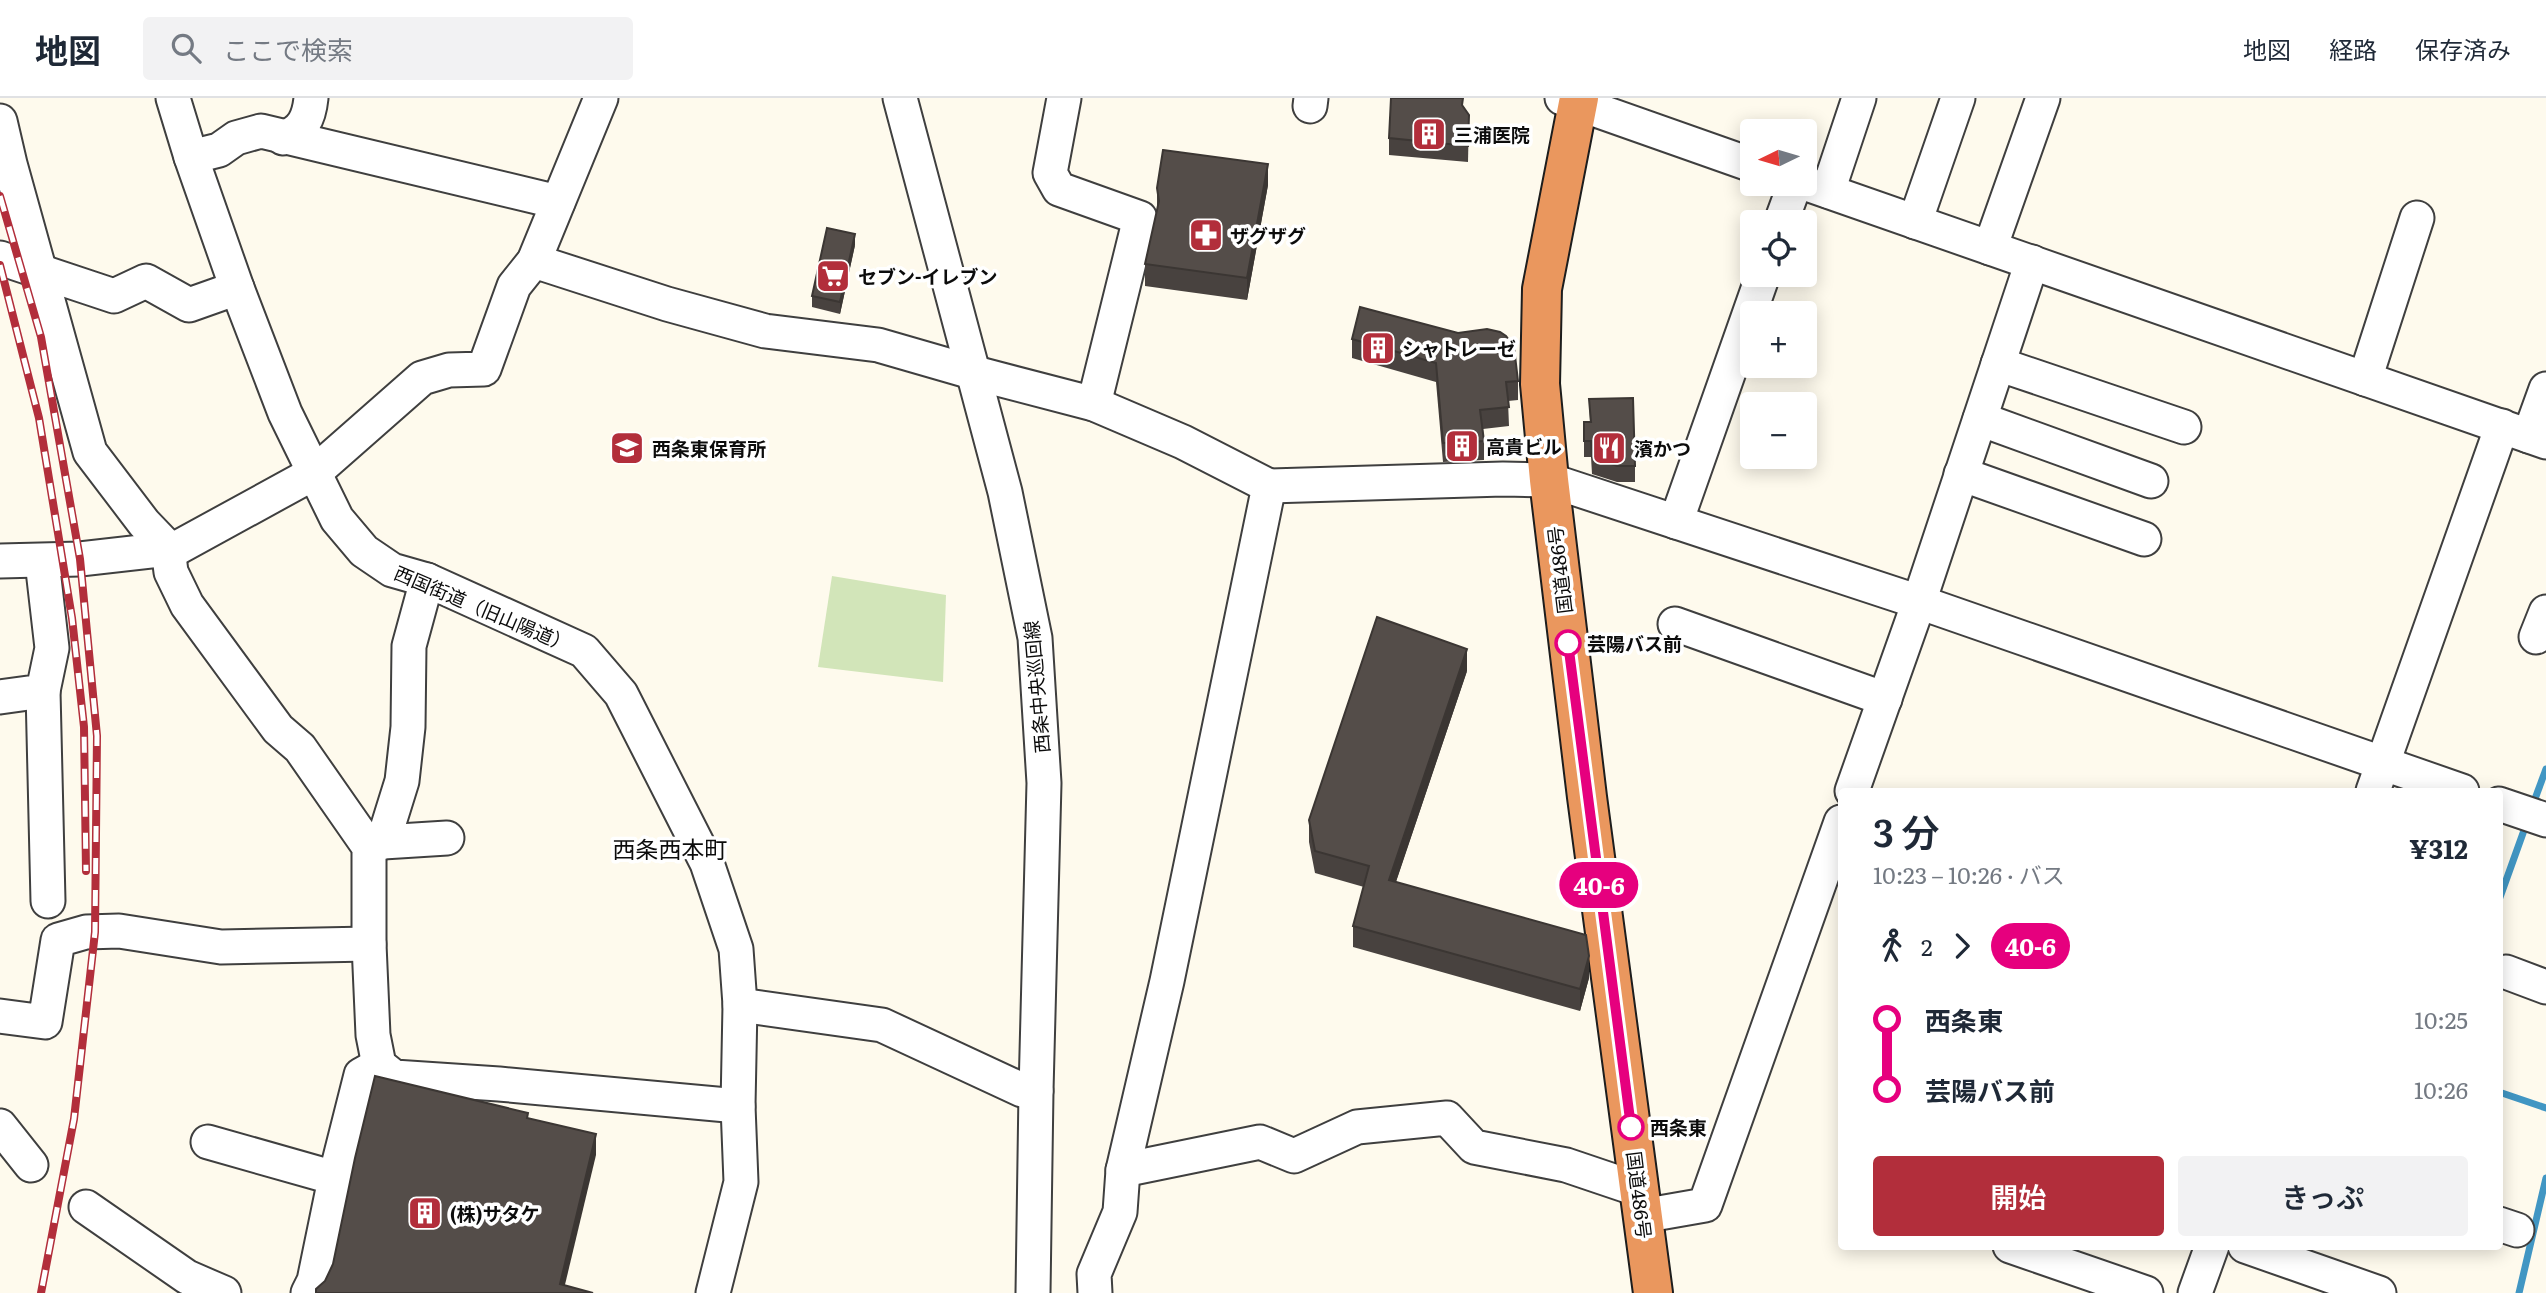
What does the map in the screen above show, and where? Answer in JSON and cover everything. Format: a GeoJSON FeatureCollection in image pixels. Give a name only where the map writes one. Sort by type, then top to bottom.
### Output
{"type":"FeatureCollection","features":[{"type":"Feature","properties":{"kind":"highway","name":"国道486号"},"geometry":{"type":"LineString","coordinates":[[1572,100],[1542,289],[1540,384],[1587,797],[1653,1293]]}},
{"type":"Feature","properties":{"kind":"street","name":"西国街道（旧山陽道）"},"geometry":{"type":"LineString","coordinates":[[173,98],[237,288],[285,413],[337,519],[364,551],[392,570],[427,580],[584,651],[621,694],[707,863],[736,949],[740,1005],[738,1106],[741,1182],[713,1293]]}},
{"type":"Feature","properties":{"kind":"street"},"geometry":{"type":"LineString","coordinates":[[283,138],[297,133],[304,124],[311,98]]}},
{"type":"Feature","properties":{"kind":"street"},"geometry":{"type":"LineString","coordinates":[[0,561],[80,559],[177,548],[314,473],[422,378],[449,370],[484,369],[514,286],[534,261],[601,98]]}},
{"type":"Feature","properties":{"kind":"street","name":"西条中央巡回線"},"geometry":{"type":"LineString","coordinates":[[900,98],[1005,492],[1035,638],[1044,783],[1035,1091],[1033,1293]]}},
{"type":"Feature","properties":{"kind":"street"},"geometry":{"type":"LineString","coordinates":[[1064,98],[1050,173],[1059,188],[1140,218],[1094,404]]}},
{"type":"Feature","properties":{"kind":"street"},"geometry":{"type":"LineString","coordinates":[[1817,185],[1859,98]]}},
{"type":"Feature","properties":{"kind":"street"},"geometry":{"type":"LineString","coordinates":[[1915,222],[1958,98]]}},
{"type":"Feature","properties":{"kind":"street"},"geometry":{"type":"LineString","coordinates":[[1990,248],[2043,98]]}},
{"type":"Feature","properties":{"kind":"street"},"geometry":{"type":"LineString","coordinates":[[1572,100],[1740,160]]}},
{"type":"Feature","properties":{"kind":"street"},"geometry":{"type":"LineString","coordinates":[[0,121],[9,164],[90,452],[144,523],[168,548],[171,572],[187,605],[278,729],[300,748],[376,845]]}},
{"type":"Feature","properties":{"kind":"street"},"geometry":{"type":"LineString","coordinates":[[191,157],[219,150],[236,138],[261,131],[558,202]]}},
{"type":"Feature","properties":{"kind":"street"},"geometry":{"type":"LineString","coordinates":[[1817,187],[2525,434]]}},
{"type":"Feature","properties":{"kind":"street"},"geometry":{"type":"LineString","coordinates":[[2365,379],[2417,218]]}},
{"type":"Feature","properties":{"kind":"street"},"geometry":{"type":"LineString","coordinates":[[0,258],[40,269],[114,296],[146,281],[189,305],[237,288]]}},
{"type":"Feature","properties":{"kind":"street"},"geometry":{"type":"LineString","coordinates":[[534,261],[667,304],[765,331],[878,345],[1094,404],[1183,442],[1269,486],[1549,480],[1919,602],[2378,777],[2444,788]]}},
{"type":"Feature","properties":{"kind":"street"},"geometry":{"type":"LineString","coordinates":[[1859,788],[1885,699],[2032,262]]}},
{"type":"Feature","properties":{"kind":"street"},"geometry":{"type":"LineString","coordinates":[[1676,522],[1759,287]]}},
{"type":"Feature","properties":{"kind":"street"},"geometry":{"type":"LineString","coordinates":[[1998,364],[2184,427]]}},
{"type":"Feature","properties":{"kind":"street"},"geometry":{"type":"LineString","coordinates":[[2378,777],[2546,388]]}},
{"type":"Feature","properties":{"kind":"street"},"geometry":{"type":"LineString","coordinates":[[1980,419],[2151,481]]}},
{"type":"Feature","properties":{"kind":"street"},"geometry":{"type":"LineString","coordinates":[[1961,474],[2144,539]]}},
{"type":"Feature","properties":{"kind":"street"},"geometry":{"type":"LineString","coordinates":[[1096,1293],[1094,1274],[1120,1212],[1122,1170],[1167,981],[1269,486]]}},
{"type":"Feature","properties":{"kind":"street"},"geometry":{"type":"LineString","coordinates":[[42,561],[52,649],[43,691],[48,901]]}},
{"type":"Feature","properties":{"kind":"street"},"geometry":{"type":"LineString","coordinates":[[427,580],[409,646],[408,727],[402,781],[376,845],[369,944],[373,1035],[379,1066],[394,1077],[738,1106]]}},
{"type":"Feature","properties":{"kind":"street"},"geometry":{"type":"LineString","coordinates":[[1675,624],[1885,699]]}},
{"type":"Feature","properties":{"kind":"street"},"geometry":{"type":"LineString","coordinates":[[0,697],[43,691]]}},
{"type":"Feature","properties":{"kind":"street"},"geometry":{"type":"LineString","coordinates":[[1122,1170],[1260,1142],[1294,1156],[1357,1127],[1447,1118],[1474,1147],[1566,1165],[1641,1203],[1706,1205],[1838,835]]}},
{"type":"Feature","properties":{"kind":"street"},"geometry":{"type":"LineString","coordinates":[[376,845],[447,838]]}},
{"type":"Feature","properties":{"kind":"street"},"geometry":{"type":"LineString","coordinates":[[0,1016],[45,1022],[58,940],[86,932],[119,931],[221,947],[369,944]]}},
{"type":"Feature","properties":{"kind":"street"},"geometry":{"type":"LineString","coordinates":[[2505,972],[2546,987]]}},
{"type":"Feature","properties":{"kind":"street"},"geometry":{"type":"LineString","coordinates":[[740,1005],[882,1026],[1022,1090],[1035,1091]]}},
{"type":"Feature","properties":{"kind":"street"},"geometry":{"type":"LineString","coordinates":[[308,1293],[314,1281],[335,1178],[361,1075],[379,1066]]}},
{"type":"Feature","properties":{"kind":"street"},"geometry":{"type":"LineString","coordinates":[[0,1126],[31,1165]]}},
{"type":"Feature","properties":{"kind":"street"},"geometry":{"type":"LineString","coordinates":[[208,1142],[335,1178]]}},
{"type":"Feature","properties":{"kind":"street"},"geometry":{"type":"LineString","coordinates":[[86,1207],[187,1277],[224,1293]]}},
{"type":"Feature","properties":{"kind":"street"},"geometry":{"type":"LineString","coordinates":[[2022,1250],[2146,1293]]}},
{"type":"Feature","properties":{"kind":"street"},"geometry":{"type":"LineString","coordinates":[[2195,1293],[2211,1250]]}},
{"type":"Feature","properties":{"kind":"street"},"geometry":{"type":"LineString","coordinates":[[2256,1250],[2379,1293]]}},
{"type":"Feature","properties":{"kind":"green space"},"geometry":{"type":"Polygon","coordinates":[[[832,576],[946,595],[943,682],[818,667],[832,576]]]}},
{"type":"Feature","properties":{"kind":"building","name":"三浦医院"},"geometry":{"type":"Polygon","coordinates":[[[1391,98],[1463,98],[1462,105],[1469,115],[1468,146],[1389,138],[1391,98]]]}},
{"type":"Feature","properties":{"kind":"building","name":"ザグザグ"},"geometry":{"type":"Polygon","coordinates":[[[1163,150],[1268,164],[1247,278],[1145,264],[1159,201],[1157,188],[1163,150]]]}},
{"type":"Feature","properties":{"kind":"building","name":"セブン-イレブン"},"geometry":{"type":"Polygon","coordinates":[[[827,228],[855,234],[840,302],[812,296],[827,228]]]}},
{"type":"Feature","properties":{"kind":"building"},"geometry":{"type":"Polygon","coordinates":[[[1360,307],[1458,333],[1487,329],[1506,336],[1514,347],[1518,381],[1506,382],[1509,407],[1480,410],[1484,441],[1443,443],[1436,363],[1352,339],[1360,307]]]}},
{"type":"Feature","properties":{"kind":"building","name":"濱かつ"},"geometry":{"type":"Polygon","coordinates":[[[1633,398],[1635,466],[1617,466],[1592,457],[1591,441],[1584,441],[1584,422],[1591,422],[1589,399],[1633,398]]]}},
{"type":"Feature","properties":{"kind":"building"},"geometry":{"type":"Polygon","coordinates":[[[1377,617],[1467,649],[1389,880],[1586,935],[1589,956],[1580,989],[1353,926],[1369,866],[1315,851],[1309,820],[1377,617]]]}},
{"type":"Feature","properties":{"kind":"building","name":"(株)サタケ"},"geometry":{"type":"Polygon","coordinates":[[[375,1076],[528,1113],[527,1118],[596,1134],[560,1284],[593,1293],[316,1293],[333,1264],[375,1076]]]}},
{"type":"Feature","properties":{"kind":"waterway"},"geometry":{"type":"LineString","coordinates":[[2532,807],[2546,769]]}},
{"type":"Feature","properties":{"kind":"waterway"},"geometry":{"type":"LineString","coordinates":[[2503,889],[2527,822]]}},
{"type":"Feature","properties":{"kind":"waterway"},"geometry":{"type":"LineString","coordinates":[[2503,1093],[2546,1108]]}},
{"type":"Feature","properties":{"kind":"waterway"},"geometry":{"type":"LineString","coordinates":[[2519,1293],[2546,1178]]}},
{"type":"Feature","properties":{"kind":"railway"},"geometry":{"type":"LineString","coordinates":[[0,196],[41,337],[80,559],[97,736],[95,932],[74,1119],[41,1293]]}},
{"type":"Feature","properties":{"kind":"railway"},"geometry":{"type":"LineString","coordinates":[[0,265],[39,418],[72,618],[84,727],[86,871]]}},
{"type":"Feature","properties":{"kind":"bus line","name":"40-6"},"geometry":{"type":"LineString","coordinates":[[1568,643],[1631,1127]]}},
{"type":"Feature","properties":{"kind":"place","name":"三浦医院"},"geometry":{"type":"Point","coordinates":[1429,134]}},
{"type":"Feature","properties":{"kind":"place","name":"ザグザグ"},"geometry":{"type":"Point","coordinates":[1206,235]}},
{"type":"Feature","properties":{"kind":"place","name":"セブン-イレブン"},"geometry":{"type":"Point","coordinates":[833,276]}},
{"type":"Feature","properties":{"kind":"place","name":"シャトレーゼ"},"geometry":{"type":"Point","coordinates":[1378,348]}},
{"type":"Feature","properties":{"kind":"place","name":"高貴ビル"},"geometry":{"type":"Point","coordinates":[1462,446]}},
{"type":"Feature","properties":{"kind":"place","name":"西条東保育所"},"geometry":{"type":"Point","coordinates":[627,448]}},
{"type":"Feature","properties":{"kind":"place","name":"濱かつ"},"geometry":{"type":"Point","coordinates":[1609,448]}},
{"type":"Feature","properties":{"kind":"place","name":"芸陽バス前"},"geometry":{"type":"Point","coordinates":[1568,643]}},
{"type":"Feature","properties":{"kind":"place","name":"西条東"},"geometry":{"type":"Point","coordinates":[1631,1127]}},
{"type":"Feature","properties":{"kind":"place","name":"(株)サタケ"},"geometry":{"type":"Point","coordinates":[425,1213]}},
{"type":"Feature","properties":{"kind":"district","name":"西条西本町"},"geometry":{"type":"Point","coordinates":[670,848]}}]}
